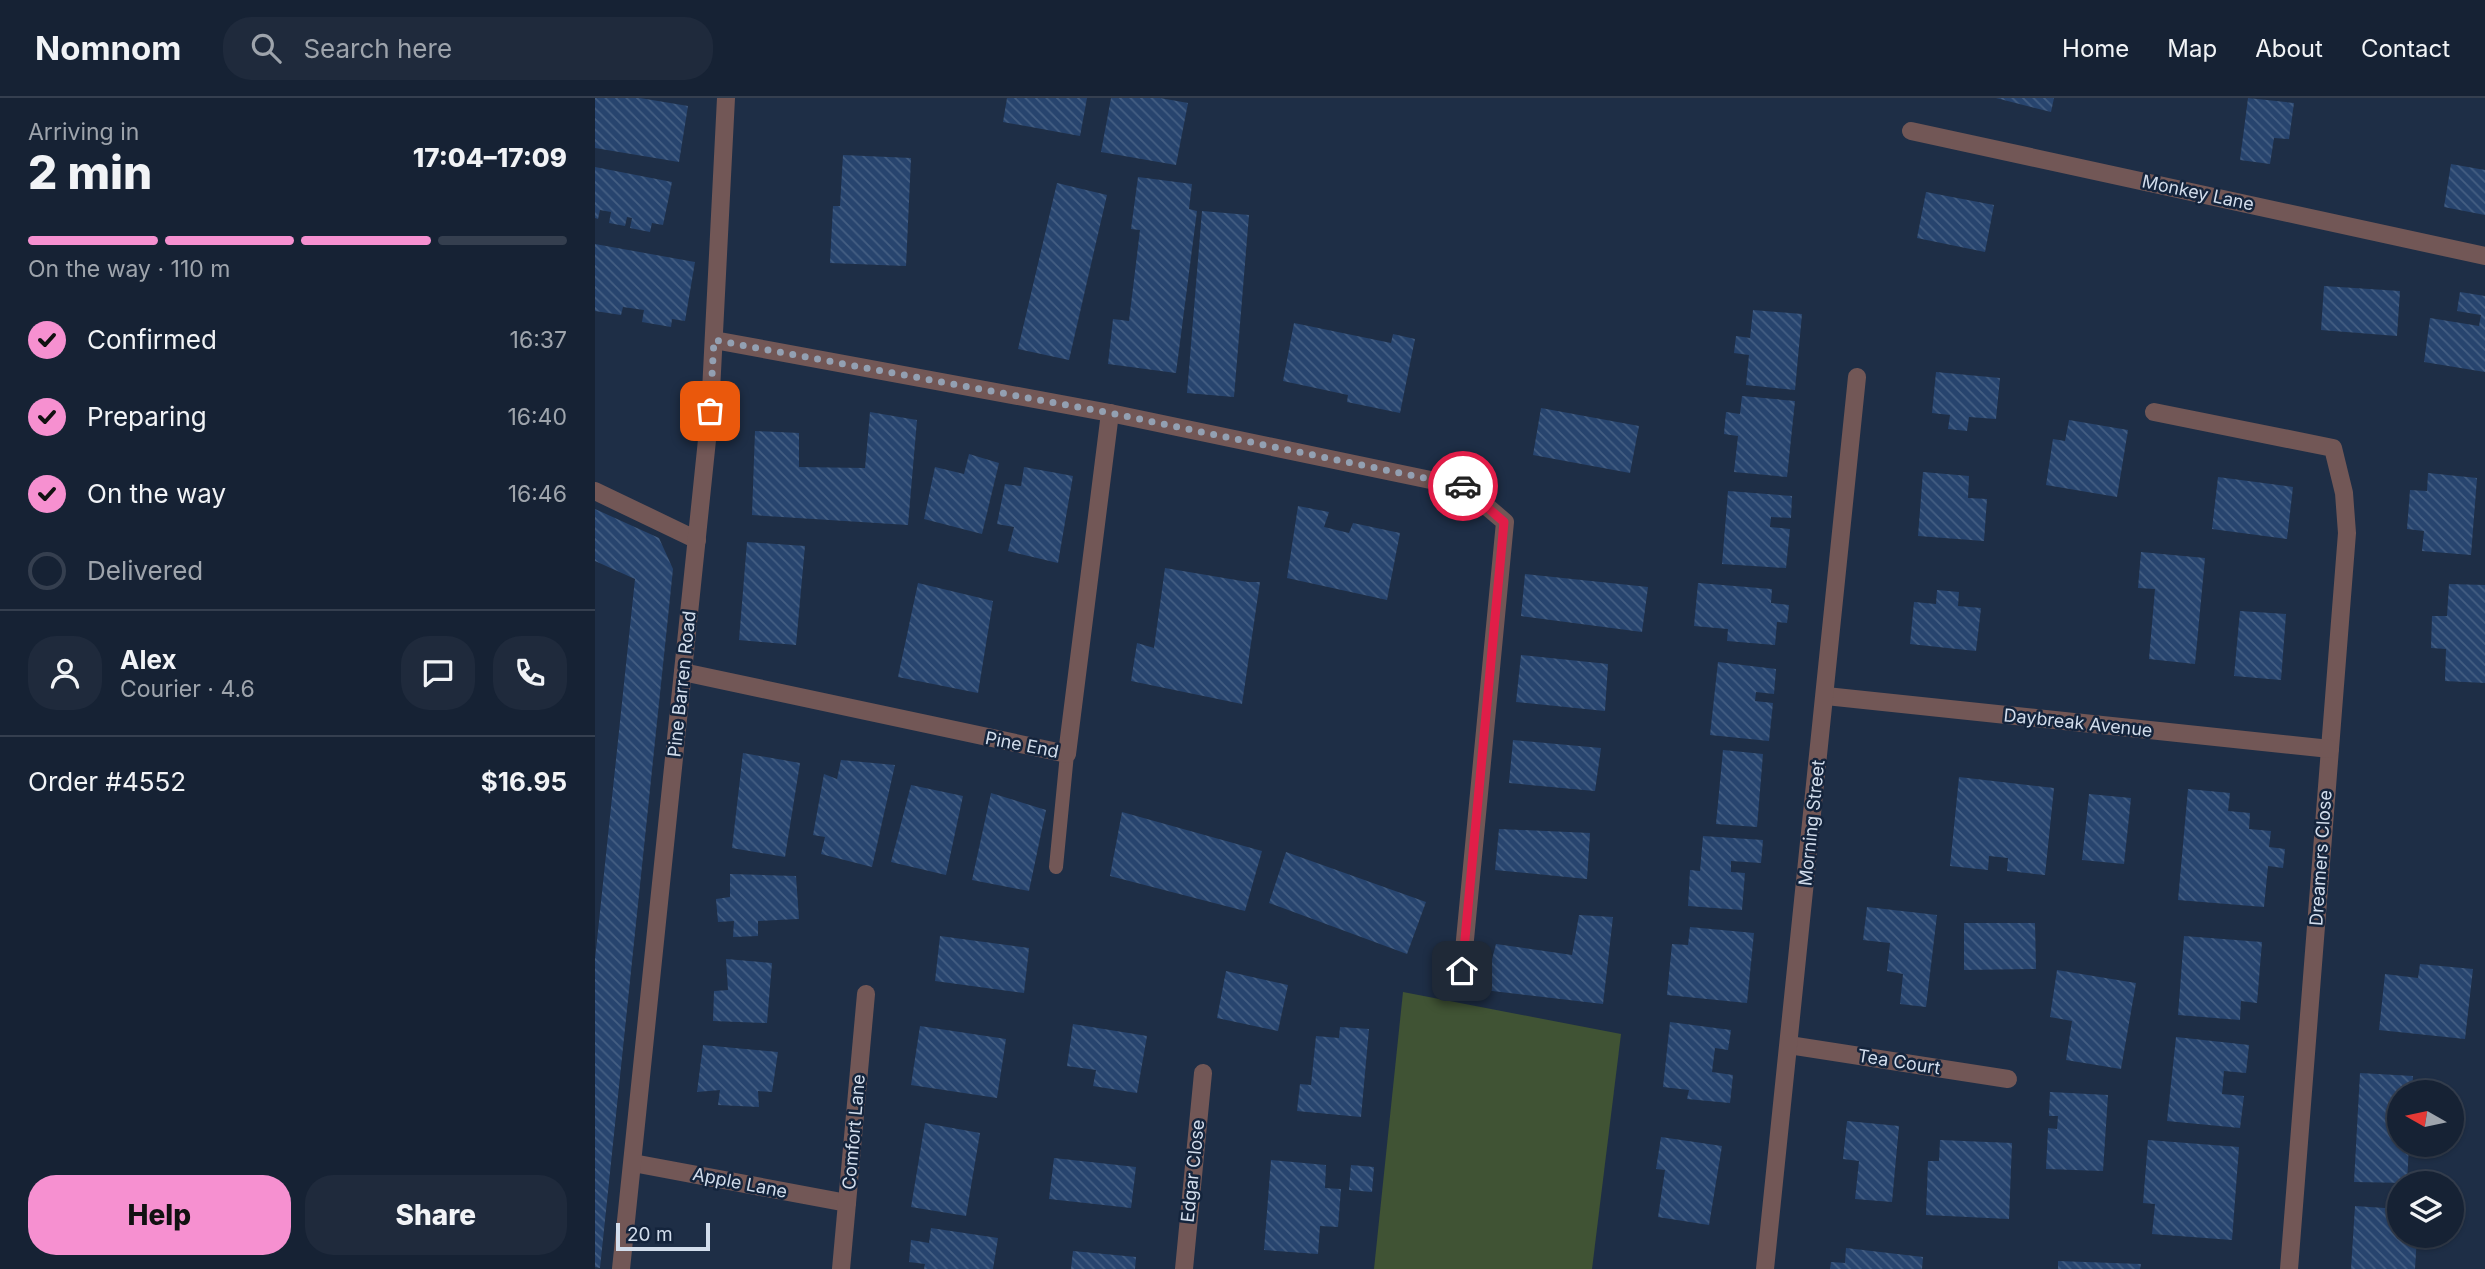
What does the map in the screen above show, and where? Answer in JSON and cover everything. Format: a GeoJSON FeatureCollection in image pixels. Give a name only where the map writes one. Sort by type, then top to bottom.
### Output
{"type":"FeatureCollection","features":[{"type":"Feature","properties":{"kind":"street","name":"Pine Barren Road"},"geometry":{"type":"LineString","coordinates":[[621,1269],[710,411],[726,98]]}},
{"type":"Feature","properties":{"kind":"street","name":"Monkey Lane"},"geometry":{"type":"LineString","coordinates":[[1911,131],[2485,256]]}},
{"type":"Feature","properties":{"kind":"street"},"geometry":{"type":"LineString","coordinates":[[714,340],[1110,413],[1464,487],[1504,522],[1462,971]]}},
{"type":"Feature","properties":{"kind":"street","name":"Morning Street"},"geometry":{"type":"LineString","coordinates":[[1765,1269],[1857,377]]}},
{"type":"Feature","properties":{"kind":"street","name":"Dreamers Close"},"geometry":{"type":"LineString","coordinates":[[2154,412],[2333,448],[2344,493],[2347,533],[2289,1269]]}},
{"type":"Feature","properties":{"kind":"street","name":"Pine End"},"geometry":{"type":"LineString","coordinates":[[683,672],[1067,754],[1110,413]]}},
{"type":"Feature","properties":{"kind":"street"},"geometry":{"type":"LineString","coordinates":[[595,491],[697,540]]}},
{"type":"Feature","properties":{"kind":"street","name":"Daybreak Avenue"},"geometry":{"type":"LineString","coordinates":[[1825,696],[2330,749]]}},
{"type":"Feature","properties":{"kind":"street","name":"Comfort Lane"},"geometry":{"type":"LineString","coordinates":[[841,1269],[866,994]]}},
{"type":"Feature","properties":{"kind":"street","name":"Tea Court"},"geometry":{"type":"LineString","coordinates":[[1789,1045],[2008,1079]]}},
{"type":"Feature","properties":{"kind":"street","name":"Edgar Close"},"geometry":{"type":"LineString","coordinates":[[1184,1269],[1203,1073]]}},
{"type":"Feature","properties":{"kind":"street","name":"Apple Lane"},"geometry":{"type":"LineString","coordinates":[[633,1163],[847,1203]]}},
{"type":"Feature","properties":{"kind":"lane"},"geometry":{"type":"LineString","coordinates":[[1056,867],[1067,754]]}},
{"type":"Feature","properties":{"kind":"green space"},"geometry":{"type":"Polygon","coordinates":[[[1403,992],[1621,1034],[1592,1269],[1374,1269],[1403,992]]]}},
{"type":"Feature","properties":{"kind":"building"},"geometry":{"type":"Polygon","coordinates":[[[595,98],[640,98],[688,106],[679,162],[595,148],[595,98]]]}},
{"type":"Feature","properties":{"kind":"building"},"geometry":{"type":"Polygon","coordinates":[[[1007,98],[1087,98],[1080,136],[1003,122],[1007,98]]]}},
{"type":"Feature","properties":{"kind":"building"},"geometry":{"type":"Polygon","coordinates":[[[1111,98],[1160,98],[1188,103],[1176,165],[1101,152],[1111,98]]]}},
{"type":"Feature","properties":{"kind":"building"},"geometry":{"type":"Polygon","coordinates":[[[1996,98],[2054,98],[2051,112],[1996,98]]]}},
{"type":"Feature","properties":{"kind":"building"},"geometry":{"type":"Polygon","coordinates":[[[2248,98],[2294,103],[2289,139],[2274,138],[2270,164],[2240,160],[2248,98]]]}},
{"type":"Feature","properties":{"kind":"building"},"geometry":{"type":"Polygon","coordinates":[[[843,155],[911,158],[906,266],[830,263],[833,206],[840,206],[843,155]]]}},
{"type":"Feature","properties":{"kind":"building"},"geometry":{"type":"Polygon","coordinates":[[[2451,164],[2485,170],[2485,215],[2444,207],[2451,164]]]}},
{"type":"Feature","properties":{"kind":"building"},"geometry":{"type":"Polygon","coordinates":[[[595,167],[672,182],[663,225],[652,223],[650,232],[630,228],[632,218],[627,217],[625,226],[609,223],[611,212],[600,210],[598,219],[595,218],[595,167]]]}},
{"type":"Feature","properties":{"kind":"building"},"geometry":{"type":"Polygon","coordinates":[[[1138,177],[1192,184],[1189,209],[1197,211],[1176,373],[1108,364],[1113,319],[1129,321],[1140,230],[1131,229],[1138,177]]]}},
{"type":"Feature","properties":{"kind":"building"},"geometry":{"type":"Polygon","coordinates":[[[1057,183],[1107,195],[1069,360],[1018,349],[1057,183]]]}},
{"type":"Feature","properties":{"kind":"building"},"geometry":{"type":"Polygon","coordinates":[[[1926,192],[1994,205],[1985,252],[1917,238],[1926,192]]]}},
{"type":"Feature","properties":{"kind":"building"},"geometry":{"type":"Polygon","coordinates":[[[1202,211],[1249,215],[1234,397],[1187,393],[1202,211]]]}},
{"type":"Feature","properties":{"kind":"building"},"geometry":{"type":"Polygon","coordinates":[[[595,244],[695,262],[685,321],[672,319],[671,327],[642,322],[644,310],[623,307],[621,315],[595,311],[595,244]]]}},
{"type":"Feature","properties":{"kind":"building"},"geometry":{"type":"Polygon","coordinates":[[[2324,286],[2400,291],[2397,336],[2321,330],[2324,286]]]}},
{"type":"Feature","properties":{"kind":"building"},"geometry":{"type":"Polygon","coordinates":[[[2460,292],[2485,296],[2485,372],[2424,362],[2430,318],[2479,326],[2481,315],[2457,311],[2460,292]]]}},
{"type":"Feature","properties":{"kind":"building"},"geometry":{"type":"Polygon","coordinates":[[[1753,310],[1802,314],[1795,390],[1746,385],[1749,355],[1734,353],[1736,336],[1750,338],[1753,310]]]}},
{"type":"Feature","properties":{"kind":"building"},"geometry":{"type":"Polygon","coordinates":[[[1294,323],[1391,343],[1393,334],[1415,339],[1400,413],[1347,402],[1348,395],[1283,381],[1294,323]]]}},
{"type":"Feature","properties":{"kind":"building"},"geometry":{"type":"Polygon","coordinates":[[[1936,372],[2000,378],[1996,419],[1969,417],[1967,431],[1948,429],[1950,415],[1932,413],[1936,372]]]}},
{"type":"Feature","properties":{"kind":"building"},"geometry":{"type":"Polygon","coordinates":[[[1742,396],[1795,401],[1787,477],[1734,472],[1738,436],[1724,434],[1726,412],[1740,414],[1742,396]]]}},
{"type":"Feature","properties":{"kind":"building"},"geometry":{"type":"Polygon","coordinates":[[[1541,408],[1639,426],[1630,473],[1533,455],[1541,408]]]}},
{"type":"Feature","properties":{"kind":"building"},"geometry":{"type":"Polygon","coordinates":[[[870,412],[917,420],[908,525],[752,515],[755,431],[799,433],[799,467],[865,468],[870,412]]]}},
{"type":"Feature","properties":{"kind":"building"},"geometry":{"type":"Polygon","coordinates":[[[2069,420],[2128,430],[2117,497],[2046,485],[2053,439],[2065,441],[2069,420]]]}},
{"type":"Feature","properties":{"kind":"building"},"geometry":{"type":"Polygon","coordinates":[[[969,454],[999,463],[982,534],[924,519],[935,467],[964,474],[969,454]]]}},
{"type":"Feature","properties":{"kind":"building"},"geometry":{"type":"Polygon","coordinates":[[[1024,467],[1073,476],[1058,563],[1008,551],[1014,527],[997,524],[1005,484],[1021,486],[1024,467]]]}},
{"type":"Feature","properties":{"kind":"building"},"geometry":{"type":"Polygon","coordinates":[[[1923,472],[1969,476],[1968,498],[1987,499],[1984,541],[1918,536],[1923,472]]]}},
{"type":"Feature","properties":{"kind":"building"},"geometry":{"type":"Polygon","coordinates":[[[2428,473],[2477,478],[2471,555],[2422,551],[2424,531],[2407,529],[2410,490],[2427,491],[2428,473]]]}},
{"type":"Feature","properties":{"kind":"building"},"geometry":{"type":"Polygon","coordinates":[[[2218,477],[2293,487],[2287,539],[2212,529],[2218,477]]]}},
{"type":"Feature","properties":{"kind":"building"},"geometry":{"type":"Polygon","coordinates":[[[1728,491],[1792,496],[1791,518],[1771,517],[1770,527],[1790,529],[1786,568],[1722,564],[1728,491]]]}},
{"type":"Feature","properties":{"kind":"building"},"geometry":{"type":"Polygon","coordinates":[[[1298,506],[1329,512],[1324,527],[1349,533],[1353,523],[1400,533],[1387,600],[1287,578],[1298,506]]]}},
{"type":"Feature","properties":{"kind":"building"},"geometry":{"type":"Polygon","coordinates":[[[595,509],[659,538],[673,569],[600,1268],[595,1267],[595,959],[635,579],[595,561],[595,509]]]}},
{"type":"Feature","properties":{"kind":"building"},"geometry":{"type":"Polygon","coordinates":[[[747,542],[805,546],[796,645],[739,640],[747,542]]]}},
{"type":"Feature","properties":{"kind":"building"},"geometry":{"type":"Polygon","coordinates":[[[2141,552],[2205,558],[2195,664],[2149,659],[2155,589],[2138,588],[2141,552]]]}},
{"type":"Feature","properties":{"kind":"building"},"geometry":{"type":"Polygon","coordinates":[[[1165,568],[1260,582],[1242,704],[1131,681],[1137,643],[1154,648],[1165,568]]]}},
{"type":"Feature","properties":{"kind":"building"},"geometry":{"type":"Polygon","coordinates":[[[1525,574],[1648,587],[1642,632],[1521,616],[1525,574]]]}},
{"type":"Feature","properties":{"kind":"building"},"geometry":{"type":"Polygon","coordinates":[[[918,583],[993,601],[978,693],[898,677],[918,583]]]}},
{"type":"Feature","properties":{"kind":"building"},"geometry":{"type":"Polygon","coordinates":[[[1698,583],[1772,589],[1771,603],[1789,605],[1787,623],[1777,622],[1775,645],[1727,641],[1728,629],[1694,626],[1698,583]]]}},
{"type":"Feature","properties":{"kind":"building"},"geometry":{"type":"Polygon","coordinates":[[[2449,584],[2485,585],[2485,683],[2445,681],[2446,649],[2431,648],[2432,616],[2447,616],[2449,584]]]}},
{"type":"Feature","properties":{"kind":"building"},"geometry":{"type":"Polygon","coordinates":[[[1937,590],[1959,592],[1958,606],[1981,608],[1976,651],[1910,644],[1914,602],[1936,604],[1937,590]]]}},
{"type":"Feature","properties":{"kind":"building"},"geometry":{"type":"Polygon","coordinates":[[[2240,611],[2286,614],[2281,680],[2234,676],[2240,611]]]}},
{"type":"Feature","properties":{"kind":"building"},"geometry":{"type":"Polygon","coordinates":[[[1521,655],[1608,664],[1605,711],[1516,702],[1521,655]]]}},
{"type":"Feature","properties":{"kind":"building"},"geometry":{"type":"Polygon","coordinates":[[[1718,662],[1776,669],[1774,694],[1756,692],[1755,701],[1773,703],[1769,741],[1710,735],[1718,662]]]}},
{"type":"Feature","properties":{"kind":"building"},"geometry":{"type":"Polygon","coordinates":[[[1513,740],[1601,748],[1595,791],[1509,783],[1513,740]]]}},
{"type":"Feature","properties":{"kind":"building"},"geometry":{"type":"Polygon","coordinates":[[[1723,750],[1763,754],[1757,827],[1716,824],[1723,750]]]}},
{"type":"Feature","properties":{"kind":"building"},"geometry":{"type":"Polygon","coordinates":[[[743,753],[800,763],[785,857],[732,848],[743,753]]]}},
{"type":"Feature","properties":{"kind":"building"},"geometry":{"type":"Polygon","coordinates":[[[841,760],[895,765],[872,867],[821,854],[825,837],[813,835],[824,774],[837,779],[841,760]]]}},
{"type":"Feature","properties":{"kind":"building"},"geometry":{"type":"Polygon","coordinates":[[[1959,777],[2054,788],[2045,875],[2007,871],[2008,858],[1989,856],[1988,870],[1950,866],[1959,777]]]}},
{"type":"Feature","properties":{"kind":"building"},"geometry":{"type":"Polygon","coordinates":[[[911,785],[963,796],[946,875],[891,862],[911,785]]]}},
{"type":"Feature","properties":{"kind":"building"},"geometry":{"type":"Polygon","coordinates":[[[2188,789],[2230,793],[2228,811],[2250,813],[2249,829],[2271,831],[2269,847],[2285,849],[2283,868],[2268,866],[2264,907],[2178,900],[2188,789]]]}},
{"type":"Feature","properties":{"kind":"building"},"geometry":{"type":"Polygon","coordinates":[[[991,793],[1046,810],[1029,891],[972,880],[991,793]]]}},
{"type":"Feature","properties":{"kind":"building"},"geometry":{"type":"Polygon","coordinates":[[[2089,794],[2131,798],[2124,864],[2082,860],[2089,794]]]}},
{"type":"Feature","properties":{"kind":"building"},"geometry":{"type":"Polygon","coordinates":[[[1122,812],[1262,851],[1245,911],[1110,876],[1122,812]]]}},
{"type":"Feature","properties":{"kind":"building"},"geometry":{"type":"Polygon","coordinates":[[[1499,829],[1590,833],[1587,879],[1495,870],[1499,829]]]}},
{"type":"Feature","properties":{"kind":"building"},"geometry":{"type":"Polygon","coordinates":[[[1703,836],[1763,840],[1761,863],[1731,861],[1731,872],[1745,873],[1742,910],[1688,906],[1690,870],[1700,871],[1703,836]]]}},
{"type":"Feature","properties":{"kind":"building"},"geometry":{"type":"Polygon","coordinates":[[[1286,852],[1426,902],[1407,954],[1269,903],[1286,852]]]}},
{"type":"Feature","properties":{"kind":"building"},"geometry":{"type":"Polygon","coordinates":[[[730,874],[796,876],[799,919],[758,921],[758,936],[733,937],[734,921],[718,922],[716,899],[730,897],[730,874]]]}},
{"type":"Feature","properties":{"kind":"building"},"geometry":{"type":"Polygon","coordinates":[[[1867,907],[1937,915],[1926,1007],[1900,1004],[1903,974],[1887,971],[1890,943],[1863,940],[1867,907]]]}},
{"type":"Feature","properties":{"kind":"building"},"geometry":{"type":"Polygon","coordinates":[[[1579,915],[1613,917],[1603,1004],[1484,990],[1496,944],[1572,955],[1579,915]]]}},
{"type":"Feature","properties":{"kind":"building"},"geometry":{"type":"Polygon","coordinates":[[[1964,923],[2035,923],[2036,969],[1964,970],[1964,923]]]}},
{"type":"Feature","properties":{"kind":"building"},"geometry":{"type":"Polygon","coordinates":[[[1690,927],[1754,933],[1747,1003],[1667,995],[1672,944],[1688,945],[1690,927]]]}},
{"type":"Feature","properties":{"kind":"building"},"geometry":{"type":"Polygon","coordinates":[[[940,936],[1029,948],[1024,993],[935,981],[940,936]]]}},
{"type":"Feature","properties":{"kind":"building"},"geometry":{"type":"Polygon","coordinates":[[[2184,936],[2262,942],[2257,1003],[2241,1001],[2240,1020],[2178,1015],[2184,936]]]}},
{"type":"Feature","properties":{"kind":"building"},"geometry":{"type":"Polygon","coordinates":[[[726,959],[772,963],[767,1023],[713,1021],[714,991],[728,990],[726,959]]]}},
{"type":"Feature","properties":{"kind":"building"},"geometry":{"type":"Polygon","coordinates":[[[2420,964],[2473,969],[2465,1039],[2379,1030],[2385,974],[2418,978],[2420,964]]]}},
{"type":"Feature","properties":{"kind":"building"},"geometry":{"type":"Polygon","coordinates":[[[2057,970],[2136,983],[2121,1069],[2066,1060],[2072,1021],[2050,1017],[2057,970]]]}},
{"type":"Feature","properties":{"kind":"building"},"geometry":{"type":"Polygon","coordinates":[[[1226,971],[1288,985],[1278,1031],[1217,1018],[1226,971]]]}},
{"type":"Feature","properties":{"kind":"building"},"geometry":{"type":"Polygon","coordinates":[[[1670,1022],[1731,1030],[1728,1050],[1715,1048],[1712,1072],[1733,1075],[1730,1103],[1687,1099],[1689,1090],[1663,1087],[1670,1022]]]}},
{"type":"Feature","properties":{"kind":"building"},"geometry":{"type":"Polygon","coordinates":[[[1073,1024],[1147,1036],[1137,1093],[1093,1086],[1096,1070],[1067,1066],[1073,1024]]]}},
{"type":"Feature","properties":{"kind":"building"},"geometry":{"type":"Polygon","coordinates":[[[920,1026],[1006,1039],[997,1098],[911,1085],[920,1026]]]}},
{"type":"Feature","properties":{"kind":"building"},"geometry":{"type":"Polygon","coordinates":[[[1340,1027],[1369,1029],[1361,1117],[1297,1111],[1300,1084],[1311,1085],[1316,1036],[1339,1038],[1340,1027]]]}},
{"type":"Feature","properties":{"kind":"building"},"geometry":{"type":"Polygon","coordinates":[[[2176,1037],[2249,1045],[2246,1073],[2224,1071],[2222,1094],[2244,1096],[2240,1128],[2167,1121],[2176,1037]]]}},
{"type":"Feature","properties":{"kind":"building"},"geometry":{"type":"Polygon","coordinates":[[[703,1045],[778,1052],[772,1092],[758,1091],[759,1107],[718,1105],[720,1090],[697,1092],[703,1045]]]}},
{"type":"Feature","properties":{"kind":"building"},"geometry":{"type":"Polygon","coordinates":[[[2360,1073],[2413,1076],[2413,1080],[2387,1080],[2387,1157],[2408,1157],[2408,1171],[2387,1171],[2387,1183],[2354,1182],[2360,1073]]]}},
{"type":"Feature","properties":{"kind":"building"},"geometry":{"type":"Polygon","coordinates":[[[2050,1092],[2108,1095],[2103,1171],[2046,1169],[2048,1128],[2057,1129],[2058,1116],[2049,1116],[2050,1092]]]}},
{"type":"Feature","properties":{"kind":"building"},"geometry":{"type":"Polygon","coordinates":[[[1847,1121],[1899,1126],[1892,1202],[1855,1199],[1859,1161],[1843,1159],[1847,1121]]]}},
{"type":"Feature","properties":{"kind":"building"},"geometry":{"type":"Polygon","coordinates":[[[925,1123],[980,1133],[966,1216],[911,1207],[925,1123]]]}},
{"type":"Feature","properties":{"kind":"building"},"geometry":{"type":"Polygon","coordinates":[[[1661,1137],[1722,1146],[1709,1225],[1658,1217],[1665,1170],[1656,1169],[1661,1137]]]}},
{"type":"Feature","properties":{"kind":"building"},"geometry":{"type":"Polygon","coordinates":[[[1940,1140],[2012,1143],[2009,1219],[1926,1215],[1928,1161],[1939,1161],[1940,1140]]]}},
{"type":"Feature","properties":{"kind":"building"},"geometry":{"type":"Polygon","coordinates":[[[2148,1140],[2239,1147],[2232,1240],[2152,1234],[2155,1204],[2143,1203],[2148,1140]]]}},
{"type":"Feature","properties":{"kind":"building"},"geometry":{"type":"Polygon","coordinates":[[[1054,1158],[1136,1167],[1131,1208],[1049,1199],[1054,1158]]]}},
{"type":"Feature","properties":{"kind":"building"},"geometry":{"type":"Polygon","coordinates":[[[1271,1160],[1326,1165],[1325,1188],[1341,1189],[1338,1227],[1320,1226],[1318,1254],[1264,1250],[1271,1160]]]}},
{"type":"Feature","properties":{"kind":"building"},"geometry":{"type":"Polygon","coordinates":[[[1351,1165],[1374,1167],[1372,1192],[1349,1190],[1351,1165]]]}},
{"type":"Feature","properties":{"kind":"building"},"geometry":{"type":"Polygon","coordinates":[[[2355,1206],[2387,1208],[2387,1248],[2416,1248],[2415,1269],[2351,1269],[2355,1206]]]}},
{"type":"Feature","properties":{"kind":"building"},"geometry":{"type":"Polygon","coordinates":[[[931,1228],[998,1238],[993,1269],[924,1269],[925,1264],[909,1262],[911,1240],[929,1243],[931,1228]]]}},
{"type":"Feature","properties":{"kind":"building"},"geometry":{"type":"Polygon","coordinates":[[[1846,1248],[1923,1257],[1922,1269],[1830,1269],[1831,1262],[1845,1263],[1846,1248]]]}},
{"type":"Feature","properties":{"kind":"building"},"geometry":{"type":"Polygon","coordinates":[[[1073,1251],[1136,1257],[1135,1269],[1071,1269],[1073,1251]]]}},
{"type":"Feature","properties":{"kind":"building"},"geometry":{"type":"Polygon","coordinates":[[[2058,1261],[2141,1264],[2140,1269],[2058,1269],[2058,1261]]]}},
{"type":"Feature","properties":{"kind":"way so far"},"geometry":{"type":"LineString","coordinates":[[710,411],[714,340],[1110,413],[1463,486]]}},
{"type":"Feature","properties":{"kind":"route"},"geometry":{"type":"LineString","coordinates":[[1462,971],[1504,522],[1463,486]]}}]}
